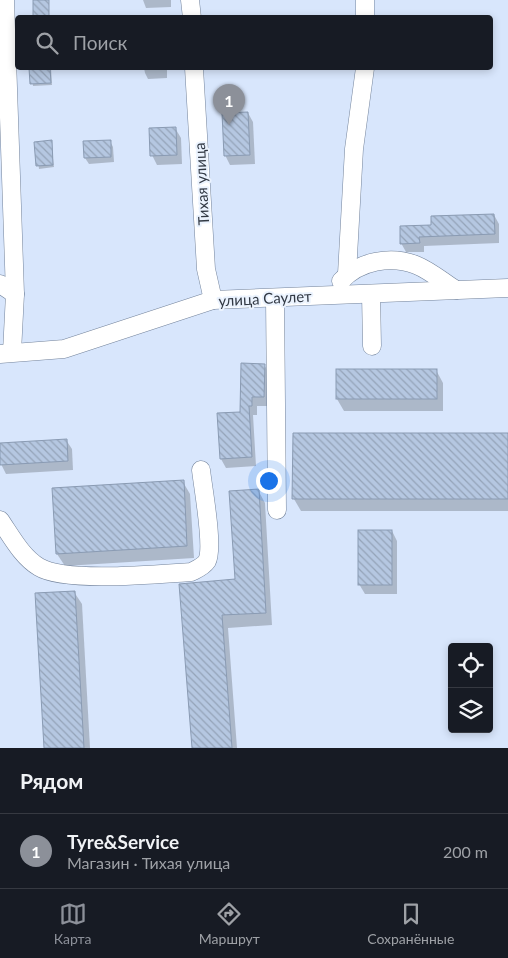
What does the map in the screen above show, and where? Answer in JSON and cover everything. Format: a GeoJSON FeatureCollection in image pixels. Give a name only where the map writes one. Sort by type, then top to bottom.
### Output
{"type":"FeatureCollection","features":[{"type":"Feature","properties":{"kind":"street"},"geometry":{"type":"LineString","coordinates":[[5,0],[15,294],[6,353]]}},
{"type":"Feature","properties":{"kind":"street"},"geometry":{"type":"LineString","coordinates":[[190,0],[192,15]]}},
{"type":"Feature","properties":{"kind":"street"},"geometry":{"type":"LineString","coordinates":[[365,0],[365,15]]}},
{"type":"Feature","properties":{"kind":"street","name":"Тихая улица"},"geometry":{"type":"LineString","coordinates":[[194,70],[206,269],[213,300]]}},
{"type":"Feature","properties":{"kind":"street"},"geometry":{"type":"LineString","coordinates":[[347,274],[354,149],[366,70]]}},
{"type":"Feature","properties":{"kind":"street"},"geometry":{"type":"LineString","coordinates":[[328,296],[347,274],[377,261],[406,262],[430,273],[456,290]]}},
{"type":"Feature","properties":{"kind":"street"},"geometry":{"type":"LineString","coordinates":[[0,284],[15,294]]}},
{"type":"Feature","properties":{"kind":"street","name":"улица Саулет"},"geometry":{"type":"LineString","coordinates":[[6,353],[64,349],[213,300],[508,288]]}},
{"type":"Feature","properties":{"kind":"street"},"geometry":{"type":"LineString","coordinates":[[371,294],[372,346]]}},
{"type":"Feature","properties":{"kind":"street"},"geometry":{"type":"LineString","coordinates":[[275,298],[277,510]]}},
{"type":"Feature","properties":{"kind":"street"},"geometry":{"type":"LineString","coordinates":[[0,520],[21,550],[38,566],[52,572],[108,576],[191,572],[201,567],[207,560],[210,546],[202,470]]}},
{"type":"Feature","properties":{"kind":"building"},"geometry":{"type":"Polygon","coordinates":[[[33,0],[49,0],[49,15],[33,15],[33,0]]]}},
{"type":"Feature","properties":{"kind":"building"},"geometry":{"type":"Polygon","coordinates":[[[29,70],[50,70],[51,83],[30,84],[29,70]]]}},
{"type":"Feature","properties":{"kind":"building"},"geometry":{"type":"Polygon","coordinates":[[[248,112],[250,155],[224,156],[222,113],[248,112]]]}},
{"type":"Feature","properties":{"kind":"building"},"geometry":{"type":"Polygon","coordinates":[[[176,127],[177,155],[150,156],[149,128],[176,127]]]}},
{"type":"Feature","properties":{"kind":"building"},"geometry":{"type":"Polygon","coordinates":[[[52,140],[53,165],[36,166],[34,142],[52,140]]]}},
{"type":"Feature","properties":{"kind":"building"},"geometry":{"type":"Polygon","coordinates":[[[111,140],[111,157],[84,158],[83,141],[111,140]]]}},
{"type":"Feature","properties":{"kind":"building"},"geometry":{"type":"Polygon","coordinates":[[[494,214],[495,234],[419,237],[420,243],[400,244],[400,226],[431,225],[431,216],[494,214]]]}},
{"type":"Feature","properties":{"kind":"building"},"geometry":{"type":"Polygon","coordinates":[[[241,363],[265,364],[264,397],[252,397],[252,406],[249,406],[252,457],[220,459],[217,413],[240,412],[241,363]]]}},
{"type":"Feature","properties":{"kind":"building"},"geometry":{"type":"Polygon","coordinates":[[[336,369],[437,369],[437,399],[336,399],[336,369]]]}},
{"type":"Feature","properties":{"kind":"building"},"geometry":{"type":"Polygon","coordinates":[[[293,433],[508,433],[508,499],[292,499],[293,433]]]}},
{"type":"Feature","properties":{"kind":"building"},"geometry":{"type":"Polygon","coordinates":[[[67,439],[68,461],[0,465],[0,443],[67,439]]]}},
{"type":"Feature","properties":{"kind":"building"},"geometry":{"type":"Polygon","coordinates":[[[184,480],[187,546],[56,554],[52,488],[184,480]]]}},
{"type":"Feature","properties":{"kind":"building"},"geometry":{"type":"Polygon","coordinates":[[[259,489],[266,613],[222,615],[232,748],[192,748],[179,584],[235,579],[229,491],[259,489]]]}},
{"type":"Feature","properties":{"kind":"building"},"geometry":{"type":"Polygon","coordinates":[[[358,530],[392,530],[392,585],[358,585],[358,530]]]}},
{"type":"Feature","properties":{"kind":"building"},"geometry":{"type":"Polygon","coordinates":[[[75,591],[84,748],[44,748],[35,593],[75,591]]]}},
{"type":"Feature","properties":{"kind":"place","name":"Tyre&Service"},"geometry":{"type":"Point","coordinates":[229,125]}}]}
